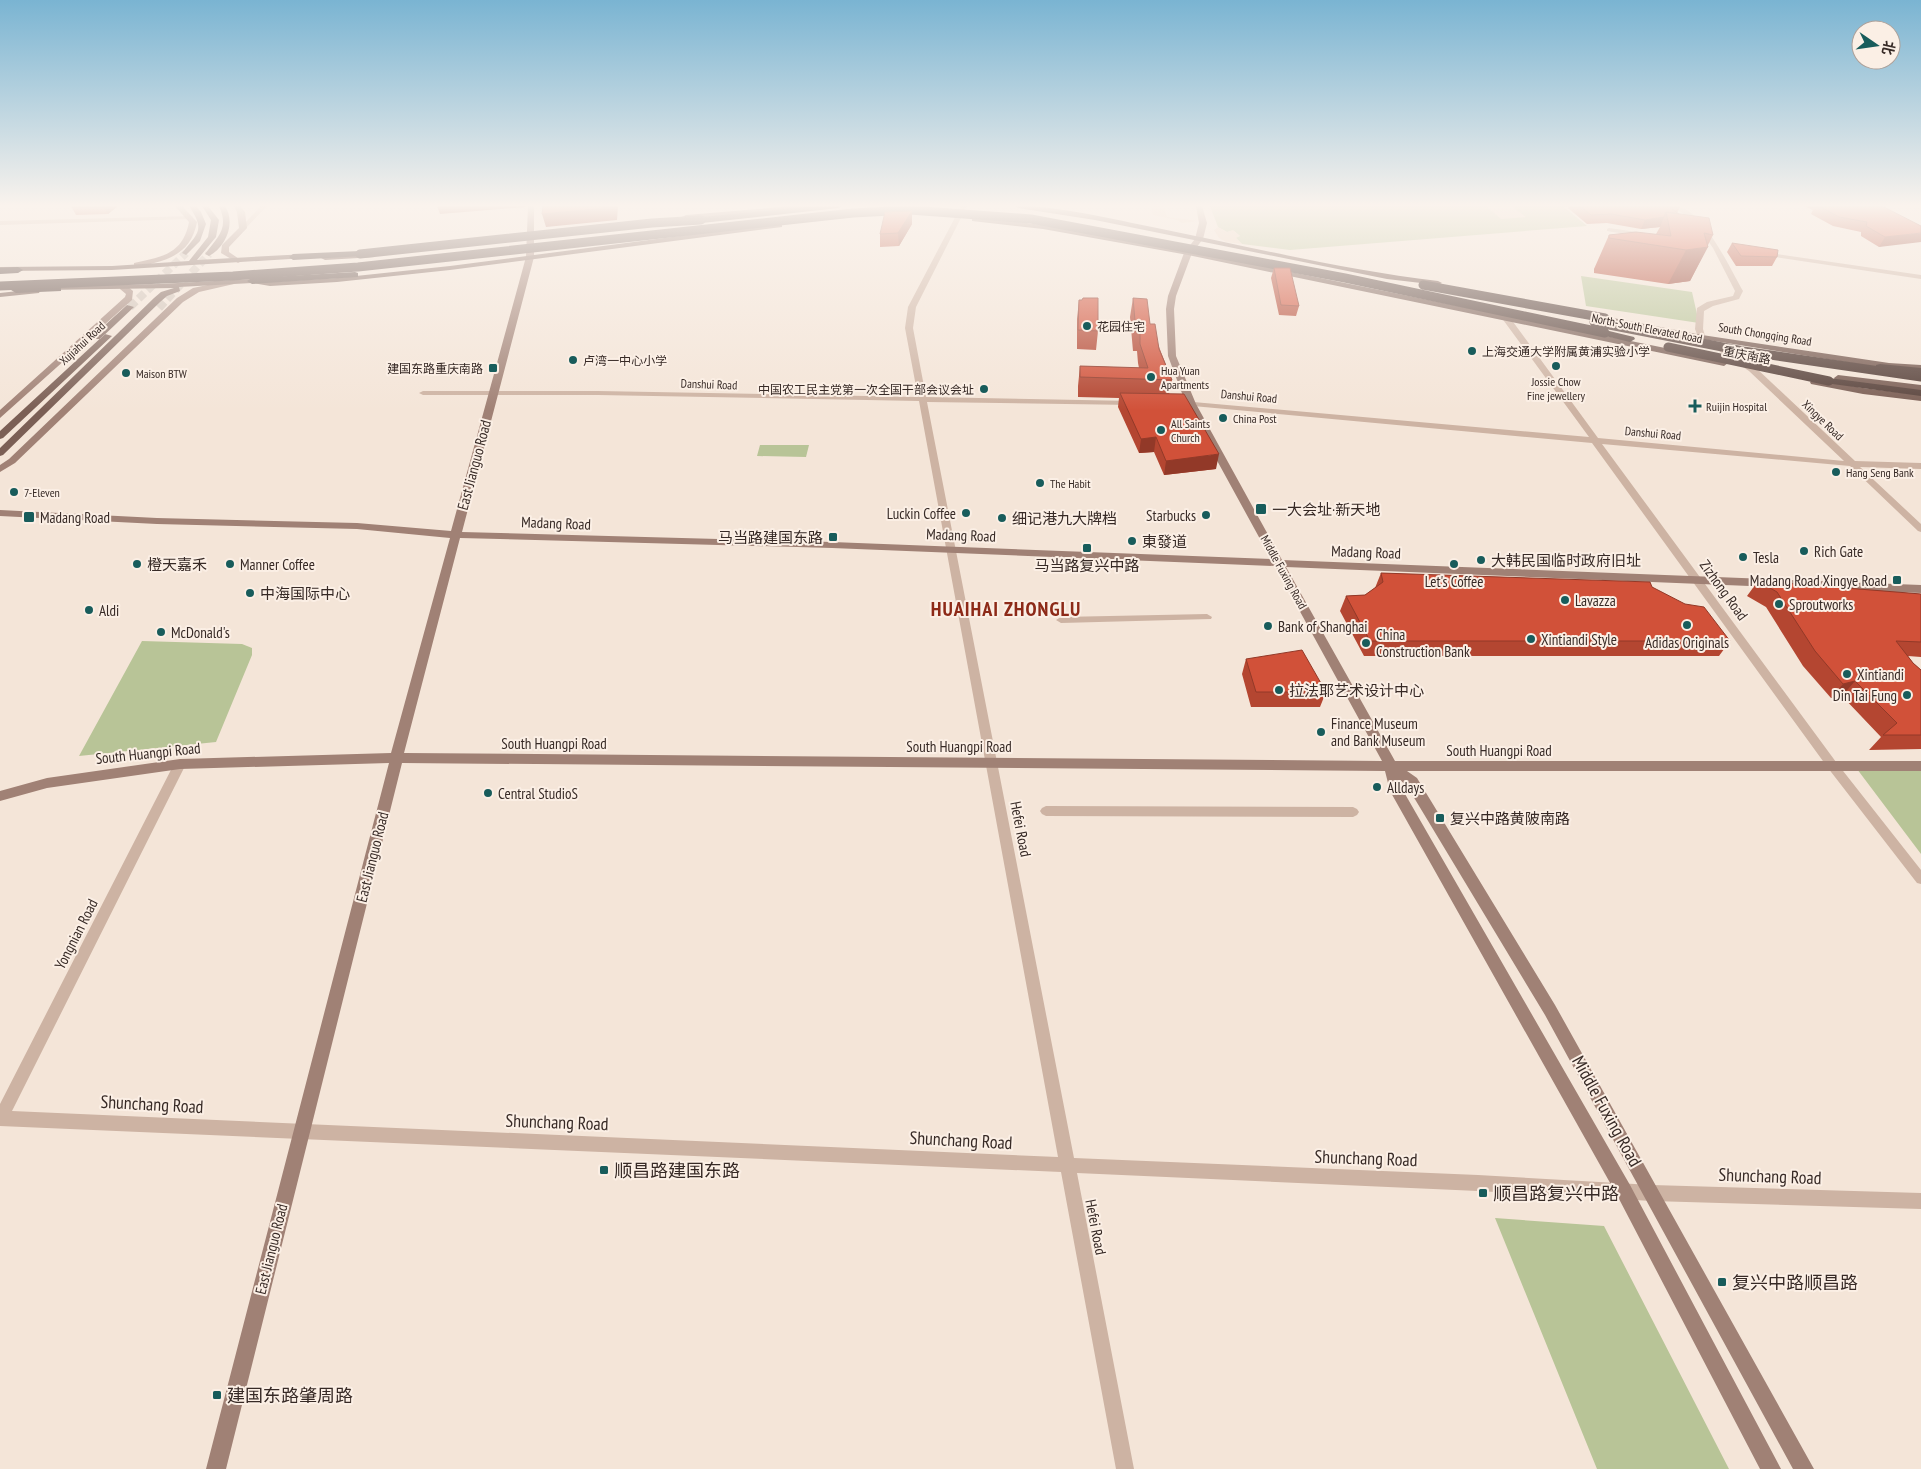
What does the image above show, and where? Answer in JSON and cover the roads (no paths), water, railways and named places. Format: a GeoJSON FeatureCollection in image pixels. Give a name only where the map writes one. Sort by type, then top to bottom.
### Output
{"type":"FeatureCollection","features":[{"type":"Feature","properties":{"kind":"highway","name":"North-South Elevated Road"},"geometry":{"type":"LineString","coordinates":[[0,288],[248,275]]}},
{"type":"Feature","properties":{"kind":"highway"},"geometry":{"type":"LineString","coordinates":[[252,281],[347,275]]}},
{"type":"Feature","properties":{"kind":"highway","name":"North-South Elevated Road"},"geometry":{"type":"LineString","coordinates":[[1327,275],[1630,338],[1747,360],[1921,388]]}},
{"type":"Feature","properties":{"kind":"highway","name":"North-South Elevated Road"},"geometry":{"type":"LineString","coordinates":[[1368,275],[1742,351],[1921,373]]}},
{"type":"Feature","properties":{"kind":"highway"},"geometry":{"type":"LineString","coordinates":[[0,288],[58,288]]}},
{"type":"Feature","properties":{"kind":"highway"},"geometry":{"type":"LineString","coordinates":[[1630,338],[1839,383],[1921,393]]}},
{"type":"Feature","properties":{"kind":"main road"},"geometry":{"type":"LineString","coordinates":[[140,275],[159,286],[161,293],[158,304]]}},
{"type":"Feature","properties":{"kind":"main road"},"geometry":{"type":"LineString","coordinates":[[204,275],[231,282]]}},
{"type":"Feature","properties":{"kind":"main road"},"geometry":{"type":"LineString","coordinates":[[0,295],[58,288],[159,286],[252,281],[270,284],[337,280],[368,275]]}},
{"type":"Feature","properties":{"kind":"main road","name":"重庆南路"},"geometry":{"type":"LineString","coordinates":[[1295,275],[1863,391],[1921,398]]}},
{"type":"Feature","properties":{"kind":"main road","name":"South Chongqing Road"},"geometry":{"type":"LineString","coordinates":[[1370,275],[1461,288],[1702,337],[1889,366],[1921,373]]}},
{"type":"Feature","properties":{"kind":"main road","name":"重庆南路"},"geometry":{"type":"LineString","coordinates":[[1387,278],[1713,344]]}},
{"type":"Feature","properties":{"kind":"main road","name":"Xujiahui Road"},"geometry":{"type":"LineString","coordinates":[[0,462],[158,304],[164,294],[183,287],[231,282]]}},
{"type":"Feature","properties":{"kind":"main road","name":"Xujiahui Road"},"geometry":{"type":"LineString","coordinates":[[0,436],[145,301],[151,292],[122,287]]}},
{"type":"Feature","properties":{"kind":"main road","name":"重庆南路"},"geometry":{"type":"LineString","coordinates":[[1461,288],[1476,296]]}},
{"type":"Feature","properties":{"kind":"main road","name":"Xujiahui Road"},"geometry":{"type":"LineString","coordinates":[[0,453],[158,304]]}},
{"type":"Feature","properties":{"kind":"main road"},"geometry":{"type":"LineString","coordinates":[[0,425],[130,307]]}},
{"type":"Feature","properties":{"kind":"main road","name":"South Chongqing Road"},"geometry":{"type":"LineString","coordinates":[[1713,344],[1873,370],[1921,373]]}},
{"type":"Feature","properties":{"kind":"main road"},"geometry":{"type":"LineString","coordinates":[[1752,369],[1921,388]]}},
{"type":"Feature","properties":{"kind":"street","name":"East Jianguo Road"},"geometry":{"type":"LineString","coordinates":[[216,1469],[394,775],[396,758],[494,393],[522,275]]}},
{"type":"Feature","properties":{"kind":"street","name":"Hefei Road"},"geometry":{"type":"LineString","coordinates":[[929,275],[910,313],[909,328],[1125,1469]]}},
{"type":"Feature","properties":{"kind":"street","name":"Middle Fuxing Road"},"geometry":{"type":"LineString","coordinates":[[1180,275],[1172,296],[1170,308],[1172,356],[1191,404],[1391,766],[1396,787],[1624,1191],[1770,1469]]}},
{"type":"Feature","properties":{"kind":"street"},"geometry":{"type":"LineString","coordinates":[[1702,337],[1699,329],[1700,310],[1710,304],[1736,297],[1739,291],[1730,275]]}},
{"type":"Feature","properties":{"kind":"street"},"geometry":{"type":"LineString","coordinates":[[1904,275],[1921,277]]}},
{"type":"Feature","properties":{"kind":"street"},"geometry":{"type":"LineString","coordinates":[[0,469],[12,461],[180,300],[196,290],[231,282]]}},
{"type":"Feature","properties":{"kind":"street","name":"Xujiahui Road"},"geometry":{"type":"LineString","coordinates":[[0,415],[129,298],[130,293],[122,287]]}},
{"type":"Feature","properties":{"kind":"street","name":"Zizhong Road"},"geometry":{"type":"LineString","coordinates":[[1505,317],[1832,765],[1921,879]]}},
{"type":"Feature","properties":{"kind":"street","name":"Xingye Road"},"geometry":{"type":"LineString","coordinates":[[1702,337],[1752,369],[1921,529]]}},
{"type":"Feature","properties":{"kind":"street","name":"Danshui Road"},"geometry":{"type":"LineString","coordinates":[[423,392],[1142,403]]}},
{"type":"Feature","properties":{"kind":"street","name":"Danshui Road"},"geometry":{"type":"LineString","coordinates":[[1172,403],[1852,464],[1921,466]]}},
{"type":"Feature","properties":{"kind":"street","name":"Madang Road"},"geometry":{"type":"LineString","coordinates":[[0,513],[157,521],[357,526],[455,535],[951,549],[1697,579],[1921,590]]}},
{"type":"Feature","properties":{"kind":"street"},"geometry":{"type":"LineString","coordinates":[[1062,620],[1207,617]]}},
{"type":"Feature","properties":{"kind":"street","name":"South Huangpi Road"},"geometry":{"type":"LineString","coordinates":[[0,796],[47,783],[180,764],[396,758],[1391,766],[1921,766]]}},
{"type":"Feature","properties":{"kind":"street","name":"Yongnian Road"},"geometry":{"type":"LineString","coordinates":[[0,1118],[180,764]]}},
{"type":"Feature","properties":{"kind":"street","name":"Middle Fuxing Road"},"geometry":{"type":"LineString","coordinates":[[1391,766],[1412,782],[1550,1010],[1804,1469]]}},
{"type":"Feature","properties":{"kind":"street"},"geometry":{"type":"LineString","coordinates":[[1046,811],[1353,812]]}},
{"type":"Feature","properties":{"kind":"street","name":"Shunchang Road"},"geometry":{"type":"LineString","coordinates":[[0,1118],[1652,1193],[1921,1201]]}},
{"type":"Feature","properties":{"kind":"tunnel"},"geometry":{"type":"LineString","coordinates":[[130,307],[164,275]]}},
{"type":"Feature","properties":{"kind":"tunnel"},"geometry":{"type":"LineString","coordinates":[[159,308],[190,275]]}},
{"type":"Feature","properties":{"kind":"place","name":"花园住宅"},"geometry":{"type":"Point","coordinates":[1087,326]}},
{"type":"Feature","properties":{"kind":"place","name":"上海交通大学附属黄浦实验小学"},"geometry":{"type":"Point","coordinates":[1472,351]}},
{"type":"Feature","properties":{"kind":"place","name":"卢湾一中心小学"},"geometry":{"type":"Point","coordinates":[573,360]}},
{"type":"Feature","properties":{"kind":"place","name":"Jossie Chow Fine jewellery"},"geometry":{"type":"Point","coordinates":[1556,366]}},
{"type":"Feature","properties":{"kind":"place","name":"建国东路重庆南路"},"geometry":{"type":"Point","coordinates":[493,368]}},
{"type":"Feature","properties":{"kind":"place","name":"Maison BTW"},"geometry":{"type":"Point","coordinates":[126,373]}},
{"type":"Feature","properties":{"kind":"place","name":"Hua Yuan Apartments"},"geometry":{"type":"Point","coordinates":[1151,377]}},
{"type":"Feature","properties":{"kind":"place","name":"中国农工民主党第一次全国干部会议会址"},"geometry":{"type":"Point","coordinates":[984,389]}},
{"type":"Feature","properties":{"kind":"place","name":"Ruijin Hospital"},"geometry":{"type":"Point","coordinates":[1695,406]}},
{"type":"Feature","properties":{"kind":"place","name":"China Post"},"geometry":{"type":"Point","coordinates":[1223,418]}},
{"type":"Feature","properties":{"kind":"place","name":"All Saints Church"},"geometry":{"type":"Point","coordinates":[1161,430]}},
{"type":"Feature","properties":{"kind":"place","name":"Hang Seng Bank"},"geometry":{"type":"Point","coordinates":[1836,472]}},
{"type":"Feature","properties":{"kind":"place","name":"The Habit"},"geometry":{"type":"Point","coordinates":[1040,483]}},
{"type":"Feature","properties":{"kind":"place","name":"7-Eleven"},"geometry":{"type":"Point","coordinates":[14,492]}},
{"type":"Feature","properties":{"kind":"place","name":"一大会址·新天地"},"geometry":{"type":"Point","coordinates":[1261,509]}},
{"type":"Feature","properties":{"kind":"place","name":"Luckin Coffee"},"geometry":{"type":"Point","coordinates":[966,513]}},
{"type":"Feature","properties":{"kind":"place","name":"Starbucks"},"geometry":{"type":"Point","coordinates":[1206,515]}},
{"type":"Feature","properties":{"kind":"place","name":"Madang Road"},"geometry":{"type":"Point","coordinates":[29,517]}},
{"type":"Feature","properties":{"kind":"place","name":"细记港九大牌档"},"geometry":{"type":"Point","coordinates":[1002,518]}},
{"type":"Feature","properties":{"kind":"place","name":"马当路建国东路"},"geometry":{"type":"Point","coordinates":[833,537]}},
{"type":"Feature","properties":{"kind":"place","name":"東發道"},"geometry":{"type":"Point","coordinates":[1132,541]}},
{"type":"Feature","properties":{"kind":"place","name":"马当路复兴中路"},"geometry":{"type":"Point","coordinates":[1087,548]}},
{"type":"Feature","properties":{"kind":"place","name":"Rich Gate"},"geometry":{"type":"Point","coordinates":[1804,551]}},
{"type":"Feature","properties":{"kind":"place","name":"Tesla"},"geometry":{"type":"Point","coordinates":[1743,557]}},
{"type":"Feature","properties":{"kind":"place","name":"大韩民国临时政府旧址"},"geometry":{"type":"Point","coordinates":[1481,560]}},
{"type":"Feature","properties":{"kind":"place","name":"橙天嘉禾"},"geometry":{"type":"Point","coordinates":[137,564]}},
{"type":"Feature","properties":{"kind":"place","name":"Manner Coffee"},"geometry":{"type":"Point","coordinates":[230,564]}},
{"type":"Feature","properties":{"kind":"place","name":"Let's Coffee"},"geometry":{"type":"Point","coordinates":[1454,564]}},
{"type":"Feature","properties":{"kind":"place","name":"Madang Road Xingye Road"},"geometry":{"type":"Point","coordinates":[1897,580]}},
{"type":"Feature","properties":{"kind":"place","name":"中海国际中心"},"geometry":{"type":"Point","coordinates":[250,593]}},
{"type":"Feature","properties":{"kind":"place","name":"Lavazza"},"geometry":{"type":"Point","coordinates":[1565,600]}},
{"type":"Feature","properties":{"kind":"place","name":"Sproutworks"},"geometry":{"type":"Point","coordinates":[1779,604]}},
{"type":"Feature","properties":{"kind":"place","name":"Aldi"},"geometry":{"type":"Point","coordinates":[89,610]}},
{"type":"Feature","properties":{"kind":"place","name":"Adidas Originals"},"geometry":{"type":"Point","coordinates":[1687,625]}},
{"type":"Feature","properties":{"kind":"place","name":"Bank of Shanghai"},"geometry":{"type":"Point","coordinates":[1268,626]}},
{"type":"Feature","properties":{"kind":"place","name":"McDonald's"},"geometry":{"type":"Point","coordinates":[161,632]}},
{"type":"Feature","properties":{"kind":"place","name":"Xintiandi Style"},"geometry":{"type":"Point","coordinates":[1531,639]}},
{"type":"Feature","properties":{"kind":"place","name":"China Construction Bank"},"geometry":{"type":"Point","coordinates":[1366,643]}},
{"type":"Feature","properties":{"kind":"place","name":"Xintiandi"},"geometry":{"type":"Point","coordinates":[1847,674]}},
{"type":"Feature","properties":{"kind":"place","name":"拉法耶艺术设计中心"},"geometry":{"type":"Point","coordinates":[1279,690]}},
{"type":"Feature","properties":{"kind":"place","name":"Din Tai Fung"},"geometry":{"type":"Point","coordinates":[1907,695]}},
{"type":"Feature","properties":{"kind":"place","name":"Finance Museum and Bank Museum"},"geometry":{"type":"Point","coordinates":[1321,732]}},
{"type":"Feature","properties":{"kind":"place","name":"Alldays"},"geometry":{"type":"Point","coordinates":[1377,787]}},
{"type":"Feature","properties":{"kind":"place","name":"Central StudioS"},"geometry":{"type":"Point","coordinates":[488,793]}},
{"type":"Feature","properties":{"kind":"place","name":"复兴中路黄陂南路"},"geometry":{"type":"Point","coordinates":[1440,818]}},
{"type":"Feature","properties":{"kind":"place","name":"顺昌路建国东路"},"geometry":{"type":"Point","coordinates":[604,1170]}},
{"type":"Feature","properties":{"kind":"place","name":"顺昌路复兴中路"},"geometry":{"type":"Point","coordinates":[1483,1193]}},
{"type":"Feature","properties":{"kind":"place","name":"复兴中路顺昌路"},"geometry":{"type":"Point","coordinates":[1722,1282]}},
{"type":"Feature","properties":{"kind":"place","name":"建国东路肇周路"},"geometry":{"type":"Point","coordinates":[217,1395]}},
{"type":"Feature","properties":{"kind":"district","name":"HUAIHAI ZHONGLU"},"geometry":{"type":"Point","coordinates":[1006,609]}}]}
